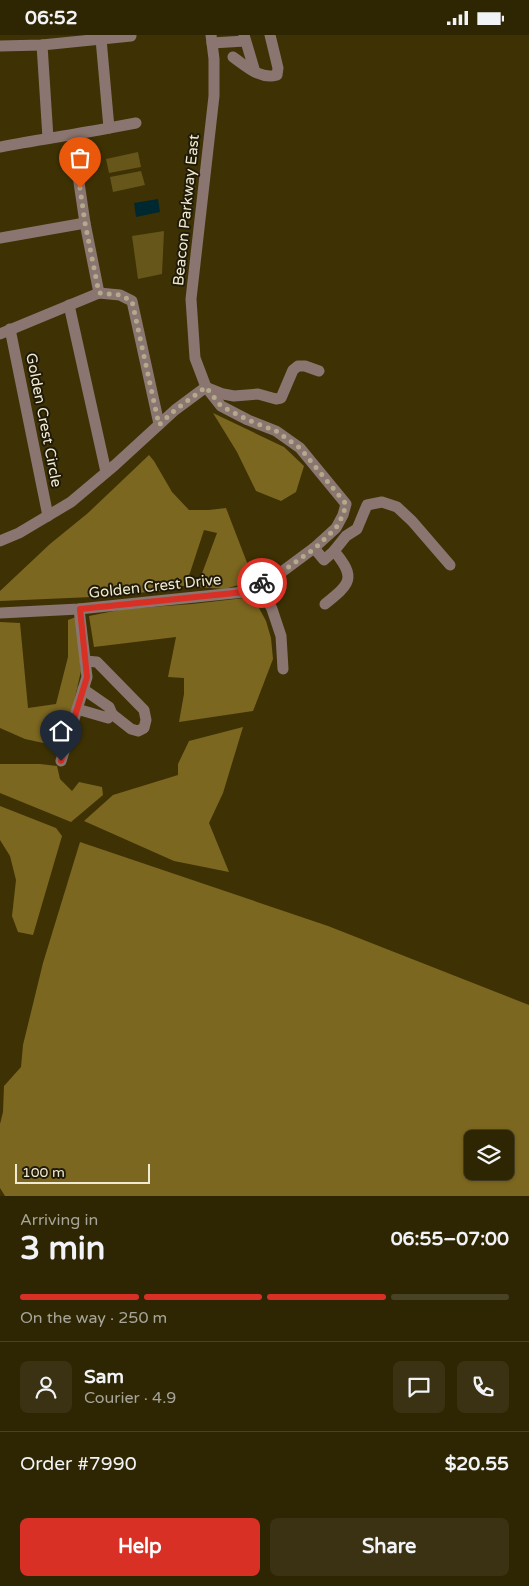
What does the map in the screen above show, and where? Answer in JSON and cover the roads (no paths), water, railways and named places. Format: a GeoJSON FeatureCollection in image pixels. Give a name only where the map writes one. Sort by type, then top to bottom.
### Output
{"type":"FeatureCollection","features":[{"type":"Feature","properties":{"kind":"street"},"geometry":{"type":"LineString","coordinates":[[233,57],[264,76],[271,77],[277,75],[278,68],[270,35]]}},
{"type":"Feature","properties":{"kind":"street"},"geometry":{"type":"LineString","coordinates":[[0,46],[42,45],[130,36]]}},
{"type":"Feature","properties":{"kind":"street"},"geometry":{"type":"LineString","coordinates":[[211,39],[245,38],[255,72]]}},
{"type":"Feature","properties":{"kind":"street"},"geometry":{"type":"LineString","coordinates":[[101,39],[109,128]]}},
{"type":"Feature","properties":{"kind":"street","name":"Beacon Parkway East"},"geometry":{"type":"LineString","coordinates":[[211,39],[214,59],[214,96],[191,299],[195,358],[206,387],[221,406],[248,420],[276,431],[300,448],[346,504]]}},
{"type":"Feature","properties":{"kind":"street"},"geometry":{"type":"LineString","coordinates":[[42,45],[48,138]]}},
{"type":"Feature","properties":{"kind":"street"},"geometry":{"type":"LineString","coordinates":[[214,59],[250,56]]}},
{"type":"Feature","properties":{"kind":"street"},"geometry":{"type":"LineString","coordinates":[[0,147],[136,123]]}},
{"type":"Feature","properties":{"kind":"street"},"geometry":{"type":"LineString","coordinates":[[72,135],[85,223],[99,293],[120,295],[132,301],[159,425]]}},
{"type":"Feature","properties":{"kind":"street"},"geometry":{"type":"LineString","coordinates":[[0,238],[85,223]]}},
{"type":"Feature","properties":{"kind":"street","name":"Golden Crest Circle"},"geometry":{"type":"LineString","coordinates":[[48,516],[5,331],[99,293]]}},
{"type":"Feature","properties":{"kind":"street"},"geometry":{"type":"LineString","coordinates":[[69,305],[106,472]]}},
{"type":"Feature","properties":{"kind":"street"},"geometry":{"type":"LineString","coordinates":[[206,387],[234,396],[258,394],[276,399],[280,398],[293,370],[298,366],[319,371]]}},
{"type":"Feature","properties":{"kind":"street","name":"Golden Crest Circle"},"geometry":{"type":"LineString","coordinates":[[0,541],[18,533],[71,502],[175,410],[206,387]]}},
{"type":"Feature","properties":{"kind":"street"},"geometry":{"type":"LineString","coordinates":[[314,549],[324,560],[346,536],[357,529],[367,505],[382,502],[397,507],[412,521],[450,565]]}},
{"type":"Feature","properties":{"kind":"street","name":"Golden Crest Drive"},"geometry":{"type":"LineString","coordinates":[[0,613],[80,609],[244,592],[283,571],[314,549],[336,528],[346,504]]}},
{"type":"Feature","properties":{"kind":"street"},"geometry":{"type":"LineString","coordinates":[[325,604],[340,592],[348,580],[348,572],[344,563],[334,551]]}},
{"type":"Feature","properties":{"kind":"street"},"geometry":{"type":"LineString","coordinates":[[259,584],[272,609],[281,636],[283,669]]}},
{"type":"Feature","properties":{"kind":"street","name":"Golden Crest Drive"},"geometry":{"type":"LineString","coordinates":[[61,761],[87,677],[80,609]]}},
{"type":"Feature","properties":{"kind":"street"},"geometry":{"type":"LineString","coordinates":[[83,689],[109,707],[112,714],[130,729],[138,731],[144,728],[146,720],[144,710],[97,662],[85,661]]}},
{"type":"Feature","properties":{"kind":"street"},"geometry":{"type":"LineString","coordinates":[[77,709],[108,718],[112,714]]}},
{"type":"Feature","properties":{"kind":"water"},"geometry":{"type":"Polygon","coordinates":[[[158,199],[160,212],[136,217],[134,203],[158,199]]]}}]}
